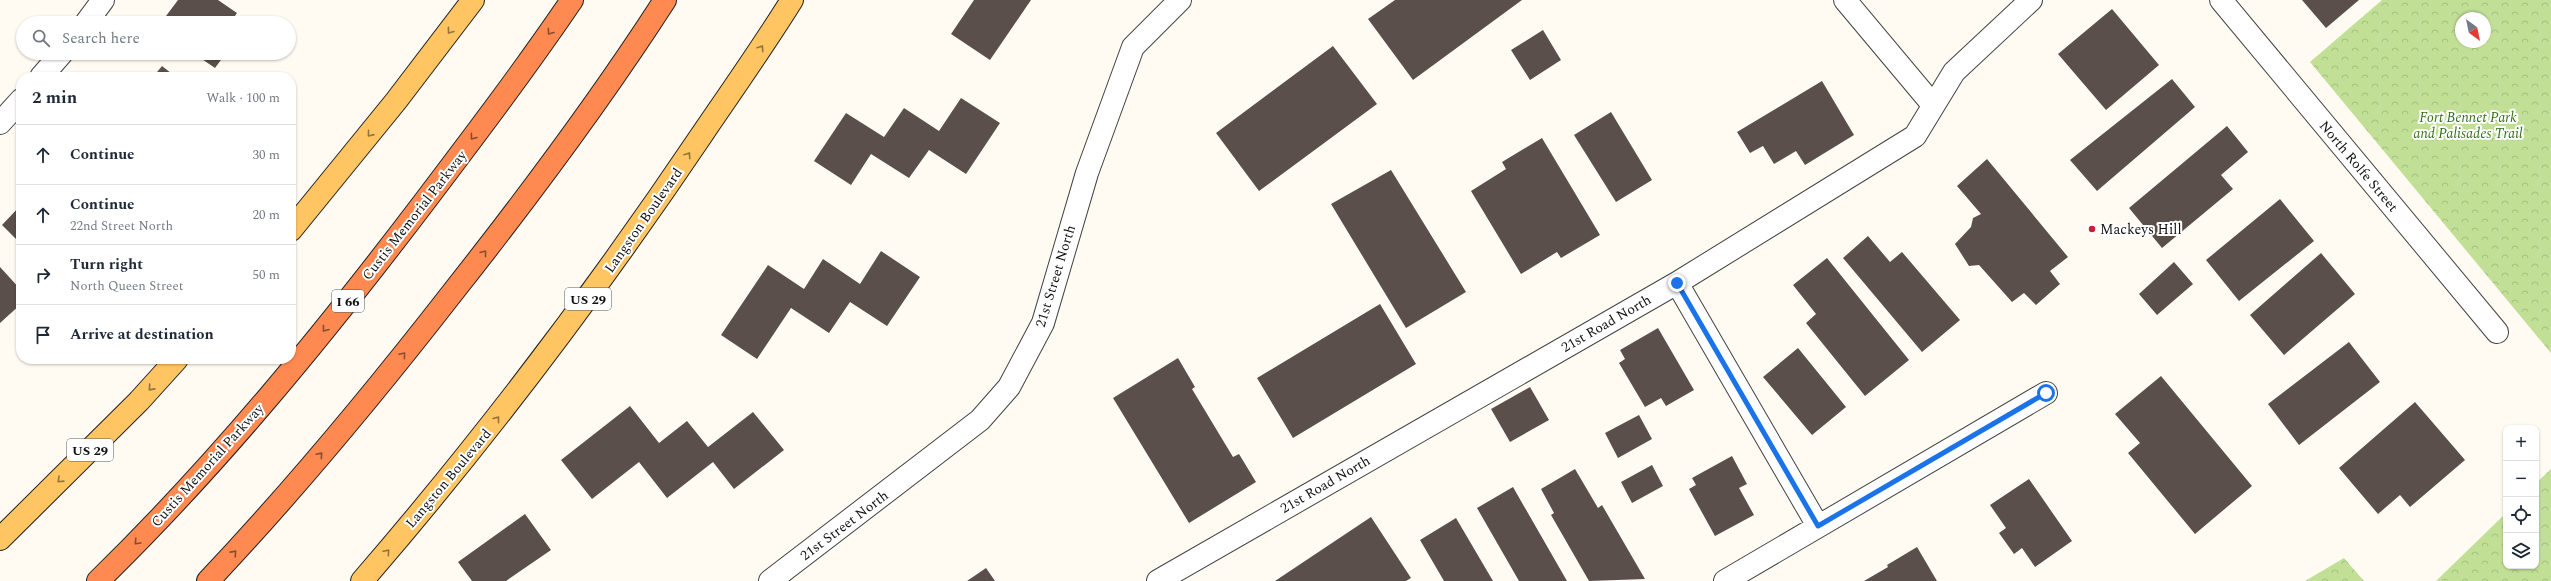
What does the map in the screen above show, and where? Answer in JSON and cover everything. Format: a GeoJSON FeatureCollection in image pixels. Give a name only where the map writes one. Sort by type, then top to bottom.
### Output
{"type":"FeatureCollection","features":[{"type":"Feature","properties":{"kind":"highway","name":"Custis Memorial Parkway"},"geometry":{"type":"LineString","coordinates":[[98,581],[217,456],[307,353],[480,129],[572,0]]}},
{"type":"Feature","properties":{"kind":"highway"},"geometry":{"type":"LineString","coordinates":[[208,581],[326,449],[419,336],[575,132],[665,0]]}},
{"type":"Feature","properties":{"kind":"main road"},"geometry":{"type":"LineString","coordinates":[[296,224],[396,101],[473,0]]}},
{"type":"Feature","properties":{"kind":"main road","name":"Langston Boulevard"},"geometry":{"type":"LineString","coordinates":[[362,581],[483,437],[561,335],[640,227],[792,0]]}},
{"type":"Feature","properties":{"kind":"main road","name":"US 29"},"geometry":{"type":"LineString","coordinates":[[0,539],[139,401],[172,364]]}},
{"type":"Feature","properties":{"kind":"street"},"geometry":{"type":"LineString","coordinates":[[91,16],[103,0]]}},
{"type":"Feature","properties":{"kind":"street","name":"21st Street North"},"geometry":{"type":"LineString","coordinates":[[770,581],[980,420],[1009,387],[1043,323],[1086,173],[1133,47],[1180,0]]}},
{"type":"Feature","properties":{"kind":"street"},"geometry":{"type":"LineString","coordinates":[[1845,0],[1933,105]]}},
{"type":"Feature","properties":{"kind":"street","name":"21st Road North"},"geometry":{"type":"LineString","coordinates":[[1158,581],[1677,283],[1915,136],[1954,72],[2031,0]]}},
{"type":"Feature","properties":{"kind":"street","name":"North Rolfe Street"},"geometry":{"type":"LineString","coordinates":[[2221,0],[2497,332]]}},
{"type":"Feature","properties":{"kind":"street"},"geometry":{"type":"LineString","coordinates":[[45,72],[56,60]]}},
{"type":"Feature","properties":{"kind":"street"},"geometry":{"type":"LineString","coordinates":[[0,123],[16,105]]}},
{"type":"Feature","properties":{"kind":"street"},"geometry":{"type":"LineString","coordinates":[[1677,283],[1818,526]]}},
{"type":"Feature","properties":{"kind":"street"},"geometry":{"type":"LineString","coordinates":[[1725,581],[2046,393]]}},
{"type":"Feature","properties":{"kind":"green space","name":"Fort Bennet Park and Palisades Trail"},"geometry":{"type":"Polygon","coordinates":[[[2382,0],[2551,0],[2551,353],[2310,62],[2382,0]]]}},
{"type":"Feature","properties":{"kind":"green space"},"geometry":{"type":"Polygon","coordinates":[[[2551,469],[2551,581],[2436,581],[2503,516],[2503,569],[2539,569],[2539,480],[2551,469]]]}},
{"type":"Feature","properties":{"kind":"green space"},"geometry":{"type":"Polygon","coordinates":[[[2344,558],[2364,581],[2305,581],[2344,558]]]}},
{"type":"Feature","properties":{"kind":"building"},"geometry":{"type":"Polygon","coordinates":[[[178,0],[218,0],[237,13],[235,16],[166,16],[178,0]]]}},
{"type":"Feature","properties":{"kind":"building"},"geometry":{"type":"Polygon","coordinates":[[[974,0],[1031,0],[990,60],[951,34],[974,0]]]}},
{"type":"Feature","properties":{"kind":"building"},"geometry":{"type":"Polygon","coordinates":[[[1395,0],[1522,0],[1413,80],[1368,19],[1395,0]]]}},
{"type":"Feature","properties":{"kind":"building"},"geometry":{"type":"Polygon","coordinates":[[[2302,0],[2359,0],[2326,28],[2302,0]]]}},
{"type":"Feature","properties":{"kind":"building"},"geometry":{"type":"Polygon","coordinates":[[[2112,9],[2159,65],[2106,110],[2058,54],[2112,9]]]}},
{"type":"Feature","properties":{"kind":"building"},"geometry":{"type":"Polygon","coordinates":[[[1543,30],[1561,60],[1530,80],[1511,50],[1543,30]]]}},
{"type":"Feature","properties":{"kind":"building"},"geometry":{"type":"Polygon","coordinates":[[[1333,46],[1377,104],[1259,191],[1216,133],[1333,46]]]}},
{"type":"Feature","properties":{"kind":"building"},"geometry":{"type":"Polygon","coordinates":[[[203,60],[221,60],[215,68],[203,60]]]}},
{"type":"Feature","properties":{"kind":"building"},"geometry":{"type":"Polygon","coordinates":[[[162,66],[170,72],[157,72],[162,66]]]}},
{"type":"Feature","properties":{"kind":"building"},"geometry":{"type":"Polygon","coordinates":[[[2172,79],[2195,107],[2097,191],[2070,160],[2172,79]]]}},
{"type":"Feature","properties":{"kind":"building"},"geometry":{"type":"Polygon","coordinates":[[[1822,81],[1854,135],[1805,165],[1796,151],[1774,164],[1763,146],[1750,153],[1737,132],[1822,81]]]}},
{"type":"Feature","properties":{"kind":"building"},"geometry":{"type":"Polygon","coordinates":[[[961,98],[1000,123],[966,174],[929,150],[909,178],[871,154],[851,185],[814,161],[846,113],[884,137],[904,108],[939,131],[961,98]]]}},
{"type":"Feature","properties":{"kind":"building"},"geometry":{"type":"Polygon","coordinates":[[[1611,112],[1652,180],[1616,202],[1574,135],[1611,112]]]}},
{"type":"Feature","properties":{"kind":"building"},"geometry":{"type":"Polygon","coordinates":[[[2227,126],[2248,152],[2221,175],[2233,189],[2162,248],[2129,208],[2227,126]]]}},
{"type":"Feature","properties":{"kind":"building"},"geometry":{"type":"Polygon","coordinates":[[[1542,138],[1600,235],[1561,258],[1557,252],[1521,274],[1471,191],[1506,169],[1502,162],[1542,138]]]}},
{"type":"Feature","properties":{"kind":"building"},"geometry":{"type":"Polygon","coordinates":[[[1987,159],[2068,257],[2050,271],[2060,284],[2036,305],[2024,293],[2012,302],[1979,265],[1969,266],[1955,244],[1971,227],[1973,218],[1981,214],[1957,186],[1987,159]]]}},
{"type":"Feature","properties":{"kind":"building"},"geometry":{"type":"Polygon","coordinates":[[[1391,170],[1466,292],[1406,328],[1331,204],[1391,170]]]}},
{"type":"Feature","properties":{"kind":"building"},"geometry":{"type":"Polygon","coordinates":[[[2280,199],[2314,241],[2239,301],[2206,260],[2280,199]]]}},
{"type":"Feature","properties":{"kind":"building"},"geometry":{"type":"Polygon","coordinates":[[[16,210],[16,239],[2,225],[16,210]]]}},
{"type":"Feature","properties":{"kind":"building"},"geometry":{"type":"Polygon","coordinates":[[[1868,236],[1890,262],[1902,252],[1960,320],[1922,352],[1843,258],[1868,236]]]}},
{"type":"Feature","properties":{"kind":"building"},"geometry":{"type":"Polygon","coordinates":[[[881,251],[920,277],[887,326],[850,302],[829,333],[791,308],[757,359],[721,335],[768,265],[804,289],[823,259],[860,284],[881,251]]]}},
{"type":"Feature","properties":{"kind":"building"},"geometry":{"type":"Polygon","coordinates":[[[2321,253],[2355,294],[2284,355],[2250,315],[2321,253]]]}},
{"type":"Feature","properties":{"kind":"building"},"geometry":{"type":"Polygon","coordinates":[[[1827,258],[1909,360],[1865,396],[1806,323],[1816,314],[1793,285],[1827,258]]]}},
{"type":"Feature","properties":{"kind":"building"},"geometry":{"type":"Polygon","coordinates":[[[2174,262],[2193,284],[2157,315],[2139,294],[2174,262]]]}},
{"type":"Feature","properties":{"kind":"building"},"geometry":{"type":"Polygon","coordinates":[[[0,267],[16,285],[16,309],[0,323],[0,267]]]}},
{"type":"Feature","properties":{"kind":"building"},"geometry":{"type":"Polygon","coordinates":[[[1380,304],[1416,364],[1293,438],[1257,378],[1380,304]]]}},
{"type":"Feature","properties":{"kind":"building"},"geometry":{"type":"Polygon","coordinates":[[[1658,328],[1694,390],[1666,406],[1661,398],[1645,407],[1619,363],[1625,359],[1620,350],[1658,328]]]}},
{"type":"Feature","properties":{"kind":"building"},"geometry":{"type":"Polygon","coordinates":[[[2349,342],[2380,382],[2299,445],[2268,404],[2349,342]]]}},
{"type":"Feature","properties":{"kind":"building"},"geometry":{"type":"Polygon","coordinates":[[[1798,348],[1846,407],[1812,435],[1763,377],[1798,348]]]}},
{"type":"Feature","properties":{"kind":"building"},"geometry":{"type":"Polygon","coordinates":[[[1178,358],[1195,387],[1192,389],[1233,457],[1239,454],[1256,482],[1189,523],[1113,398],[1178,358]]]}},
{"type":"Feature","properties":{"kind":"building"},"geometry":{"type":"Polygon","coordinates":[[[2161,376],[2252,486],[2195,534],[2128,453],[2140,443],[2115,414],[2161,376]]]}},
{"type":"Feature","properties":{"kind":"building"},"geometry":{"type":"Polygon","coordinates":[[[1530,387],[1549,420],[1510,442],[1491,409],[1530,387]]]}},
{"type":"Feature","properties":{"kind":"building"},"geometry":{"type":"Polygon","coordinates":[[[2415,402],[2465,460],[2410,507],[2400,495],[2378,514],[2339,468],[2415,402]]]}},
{"type":"Feature","properties":{"kind":"building"},"geometry":{"type":"Polygon","coordinates":[[[630,406],[659,443],[687,421],[708,447],[753,412],[784,450],[734,489],[713,462],[667,498],[639,462],[592,499],[561,460],[630,406]]]}},
{"type":"Feature","properties":{"kind":"building"},"geometry":{"type":"Polygon","coordinates":[[[1639,415],[1652,439],[1618,458],[1605,433],[1639,415]]]}},
{"type":"Feature","properties":{"kind":"building"},"geometry":{"type":"Polygon","coordinates":[[[1732,456],[1747,484],[1739,488],[1754,515],[1715,536],[1689,489],[1696,485],[1692,478],[1732,456]]]}},
{"type":"Feature","properties":{"kind":"building"},"geometry":{"type":"Polygon","coordinates":[[[1652,465],[1663,486],[1632,503],[1621,482],[1652,465]]]}},
{"type":"Feature","properties":{"kind":"building"},"geometry":{"type":"Polygon","coordinates":[[[1575,469],[1598,508],[1602,505],[1645,579],[1589,581],[1551,515],[1554,513],[1541,489],[1575,469]]]}},
{"type":"Feature","properties":{"kind":"building"},"geometry":{"type":"Polygon","coordinates":[[[2029,479],[2072,541],[2035,567],[2022,548],[2014,554],[1999,533],[2006,528],[1990,505],[2029,479]]]}},
{"type":"Feature","properties":{"kind":"building"},"geometry":{"type":"Polygon","coordinates":[[[1513,487],[1567,581],[1519,581],[1477,508],[1513,487]]]}},
{"type":"Feature","properties":{"kind":"building"},"geometry":{"type":"Polygon","coordinates":[[[525,514],[551,550],[506,581],[472,581],[458,562],[525,514]]]}},
{"type":"Feature","properties":{"kind":"building"},"geometry":{"type":"Polygon","coordinates":[[[1371,517],[1411,578],[1406,581],[1275,581],[1371,517]]]}},
{"type":"Feature","properties":{"kind":"building"},"geometry":{"type":"Polygon","coordinates":[[[1456,518],[1493,581],[1444,581],[1420,540],[1456,518]]]}},
{"type":"Feature","properties":{"kind":"building"},"geometry":{"type":"Polygon","coordinates":[[[1917,547],[1937,581],[1864,581],[1888,567],[1887,565],[1917,547]]]}},
{"type":"Feature","properties":{"kind":"building"},"geometry":{"type":"Polygon","coordinates":[[[986,568],[995,581],[967,581],[986,568]]]}},
{"type":"Feature","properties":{"kind":"place","name":"Mackeys Hill"},"geometry":{"type":"Point","coordinates":[2092,229]}},
{"type":"Feature","properties":{"kind":"route"},"geometry":{"type":"LineString","coordinates":[[1677,283],[1818,526],[2046,393]]}}]}
